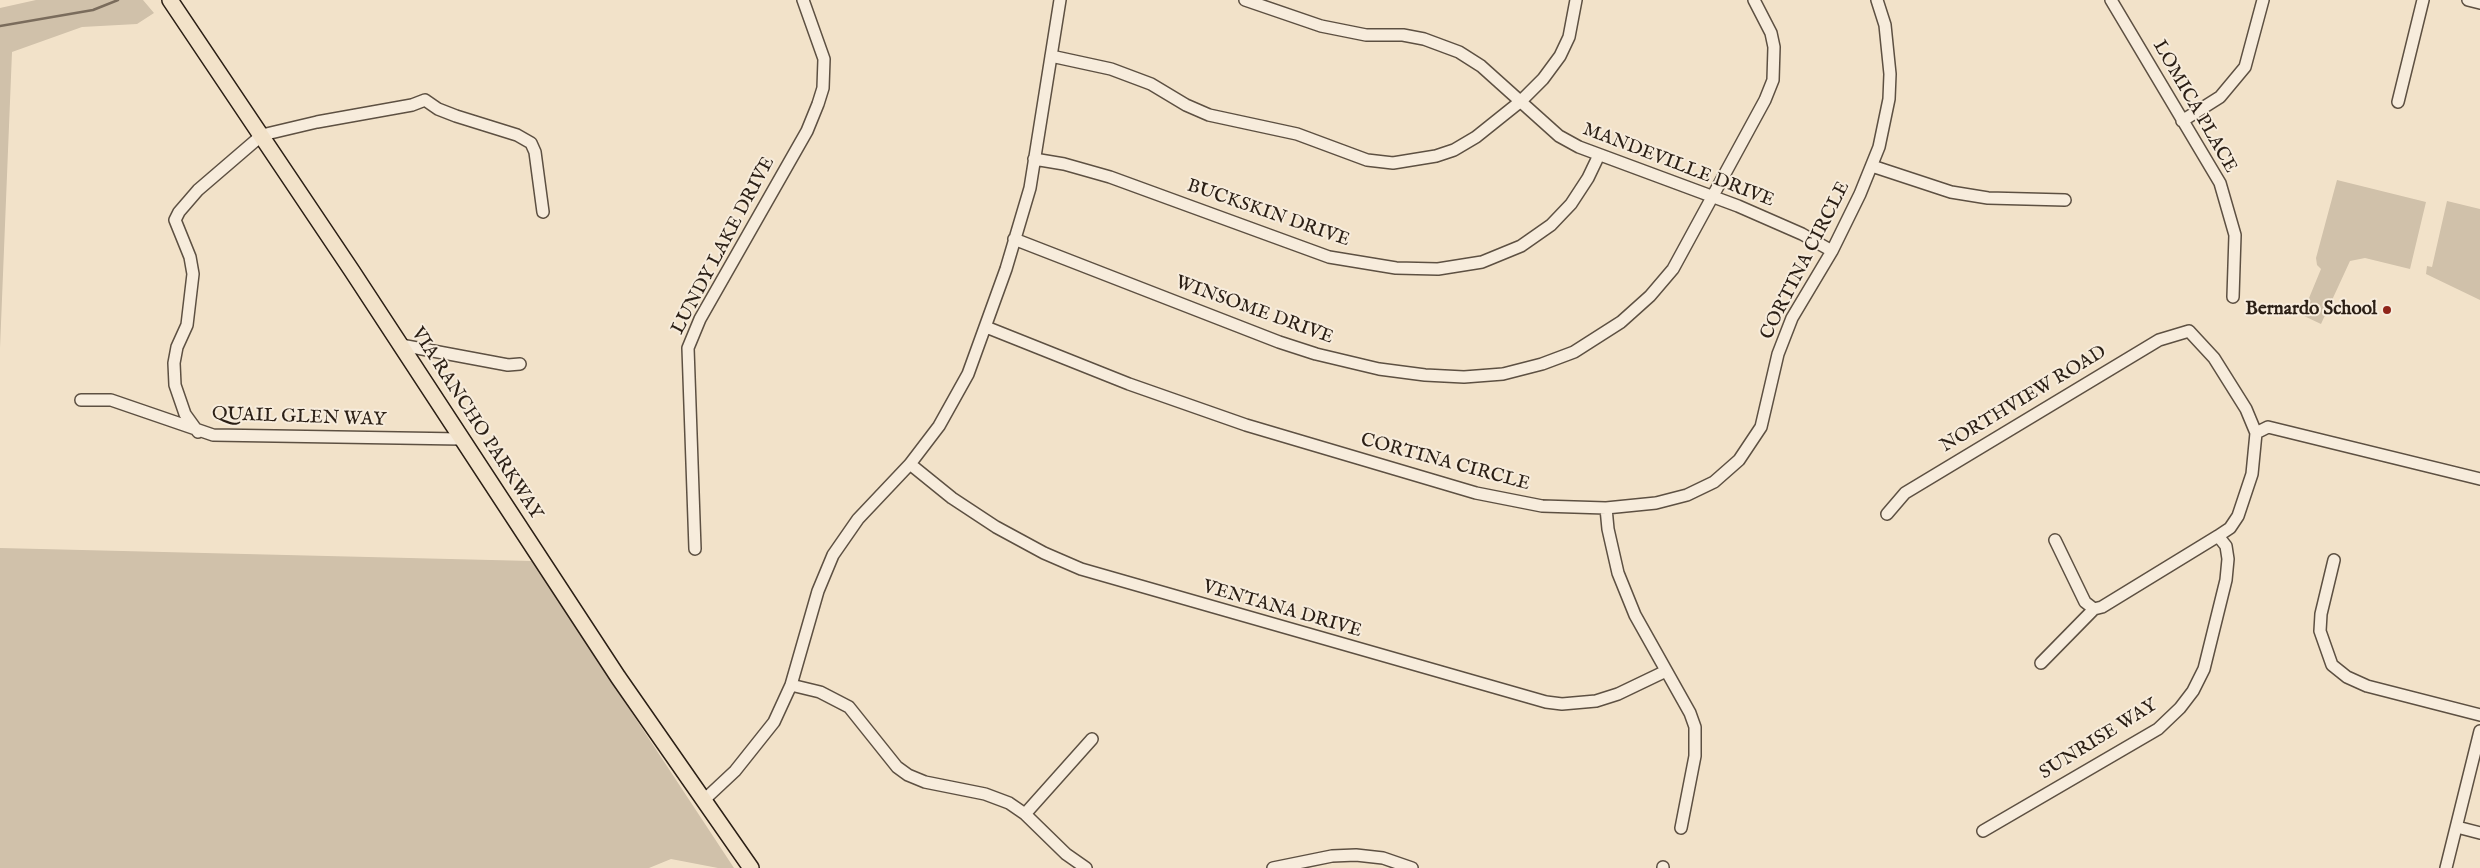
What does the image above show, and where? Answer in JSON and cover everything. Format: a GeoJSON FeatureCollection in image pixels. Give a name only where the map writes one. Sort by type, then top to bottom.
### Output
{"type":"FeatureCollection","features":[{"type":"Feature","properties":{"kind":"main road","name":"VIA RANCHO PARKWAY"},"geometry":{"type":"LineString","coordinates":[[170,0],[401,345],[618,677],[751,868]]}},
{"type":"Feature","properties":{"kind":"street","name":"LUNDY LAKE DRIVE"},"geometry":{"type":"LineString","coordinates":[[695,549],[688,348],[700,319],[807,131],[818,104],[823,88],[824,59],[803,0]]}},
{"type":"Feature","properties":{"kind":"street"},"geometry":{"type":"LineString","coordinates":[[704,800],[735,771],[764,738],[774,722],[791,684],[818,591],[833,555],[858,519],[910,464],[944,417],[968,374],[986,327],[1030,188],[1042,123],[1060,0]]}},
{"type":"Feature","properties":{"kind":"street","name":"MANDEVILLE DRIVE"},"geometry":{"type":"LineString","coordinates":[[1245,0],[1330,28],[1366,35],[1403,35],[1424,39],[1459,52],[1481,66],[1558,136],[1579,148],[1711,196],[1802,234],[1832,251]]}},
{"type":"Feature","properties":{"kind":"street"},"geometry":{"type":"LineString","coordinates":[[1051,56],[1111,69],[1151,84],[1186,105],[1209,115],[1297,134],[1367,160],[1393,163],[1436,156],[1454,150],[1476,138],[1521,101],[1543,79],[1560,56],[1569,37],[1576,0]]}},
{"type":"Feature","properties":{"kind":"street","name":"WINSOME DRIVE"},"geometry":{"type":"LineString","coordinates":[[1014,239],[1279,342],[1316,354],[1379,369],[1425,375],[1464,377],[1503,374],[1542,364],[1574,352],[1621,322],[1650,296],[1673,269],[1711,196],[1765,100],[1773,80],[1774,47],[1771,32],[1754,0]]}},
{"type":"Feature","properties":{"kind":"street","name":"CORTINA CIRCLE"},"geometry":{"type":"LineString","coordinates":[[986,327],[1129,384],[1246,425],[1476,493],[1542,506],[1606,508],[1656,502],[1687,495],[1714,482],[1739,460],[1761,427],[1778,354],[1792,318],[1832,251],[1872,166],[1879,147],[1889,100],[1890,74],[1885,25],[1877,0]]}},
{"type":"Feature","properties":{"kind":"street","name":"LOMICA PLACE"},"geometry":{"type":"LineString","coordinates":[[2111,0],[2220,183],[2235,235],[2233,297]]}},
{"type":"Feature","properties":{"kind":"street"},"geometry":{"type":"LineString","coordinates":[[2182,121],[2220,97],[2244,67],[2264,0]]}},
{"type":"Feature","properties":{"kind":"street"},"geometry":{"type":"LineString","coordinates":[[2398,102],[2423,0]]}},
{"type":"Feature","properties":{"kind":"street"},"geometry":{"type":"LineString","coordinates":[[2468,0],[2480,3]]}},
{"type":"Feature","properties":{"kind":"street"},"geometry":{"type":"LineString","coordinates":[[198,432],[185,414],[174,385],[174,363],[177,347],[187,325],[192,274],[190,257],[175,220],[186,203],[198,190],[262,136],[317,122],[412,105],[425,100],[438,110],[517,135],[531,143],[535,152],[543,212]]}},
{"type":"Feature","properties":{"kind":"street","name":"BUCKSKIN DRIVE"},"geometry":{"type":"LineString","coordinates":[[1034,159],[1064,164],[1110,177],[1329,257],[1396,268],[1438,269],[1482,262],[1522,246],[1550,225],[1571,204],[1588,178],[1599,155]]}},
{"type":"Feature","properties":{"kind":"street"},"geometry":{"type":"LineString","coordinates":[[1872,166],[1951,192],[1988,198],[2065,200]]}},
{"type":"Feature","properties":{"kind":"street","name":"NORTHVIEW ROAD"},"geometry":{"type":"LineString","coordinates":[[1887,514],[1905,493],[2159,340],[2189,331],[2214,358],[2246,409],[2256,433]]}},
{"type":"Feature","properties":{"kind":"street"},"geometry":{"type":"LineString","coordinates":[[401,345],[508,365],[520,364]]}},
{"type":"Feature","properties":{"kind":"street","name":"QUAIL GLEN WAY"},"geometry":{"type":"LineString","coordinates":[[81,400],[111,400],[198,432],[213,435],[461,439]]}},
{"type":"Feature","properties":{"kind":"street"},"geometry":{"type":"LineString","coordinates":[[2042,662],[2094,609],[2102,607],[2230,528],[2238,516],[2247,493],[2252,474],[2256,433],[2268,427],[2480,479]]}},
{"type":"Feature","properties":{"kind":"street","name":"VENTANA DRIVE"},"geometry":{"type":"LineString","coordinates":[[910,464],[952,498],[996,527],[1044,553],[1081,569],[1546,702],[1562,704],[1596,701],[1618,694],[1666,671]]}},
{"type":"Feature","properties":{"kind":"street"},"geometry":{"type":"LineString","coordinates":[[1606,508],[1608,529],[1618,573],[1635,615],[1690,713],[1695,727],[1695,756],[1681,828]]}},
{"type":"Feature","properties":{"kind":"street","name":"SUNRISE WAY"},"geometry":{"type":"LineString","coordinates":[[1983,831],[2158,729],[2180,708],[2193,690],[2204,669],[2226,580],[2228,559],[2226,546],[2218,536]]}},
{"type":"Feature","properties":{"kind":"street"},"geometry":{"type":"LineString","coordinates":[[2054,540],[2085,602],[2094,609]]}},
{"type":"Feature","properties":{"kind":"street"},"geometry":{"type":"LineString","coordinates":[[2334,560],[2321,614],[2320,631],[2332,665],[2348,677],[2367,686],[2480,716]]}},
{"type":"Feature","properties":{"kind":"street"},"geometry":{"type":"LineString","coordinates":[[791,684],[820,692],[850,708],[897,767],[908,775],[925,782],[985,794],[1009,803],[1025,814],[1066,854],[1086,868]]}},
{"type":"Feature","properties":{"kind":"street"},"geometry":{"type":"LineString","coordinates":[[2446,868],[2480,730]]}},
{"type":"Feature","properties":{"kind":"street"},"geometry":{"type":"LineString","coordinates":[[1025,814],[1092,739]]}},
{"type":"Feature","properties":{"kind":"street"},"geometry":{"type":"LineString","coordinates":[[2457,827],[2480,833]]}},
{"type":"Feature","properties":{"kind":"street"},"geometry":{"type":"LineString","coordinates":[[1273,868],[1332,856],[1356,855],[1382,858],[1412,868]]}},
{"type":"Feature","properties":{"kind":"shaded area"},"geometry":{"type":"Polygon","coordinates":[[[36,0],[143,0],[154,13],[137,24],[82,27],[12,52],[0,348],[0,8],[36,0]]]}},
{"type":"Feature","properties":{"kind":"shaded area"},"geometry":{"type":"Polygon","coordinates":[[[2337,180],[2426,202],[2410,269],[2365,258],[2350,261],[2321,324],[2302,315],[2321,269],[2317,265],[2316,258],[2337,180]]]}},
{"type":"Feature","properties":{"kind":"shaded area"},"geometry":{"type":"Polygon","coordinates":[[[2447,201],[2480,209],[2480,300],[2426,274],[2427,266],[2432,267],[2447,201]]]}},
{"type":"Feature","properties":{"kind":"shaded area"},"geometry":{"type":"Polygon","coordinates":[[[0,548],[532,561],[734,868],[718,868],[671,859],[649,868],[0,868],[0,548]]]}},
{"type":"Feature","properties":{"kind":"waterway"},"geometry":{"type":"LineString","coordinates":[[0,26],[93,10],[118,0]]}},
{"type":"Feature","properties":{"kind":"place","name":"Bernardo School"},"geometry":{"type":"Point","coordinates":[2387,310]}}]}
